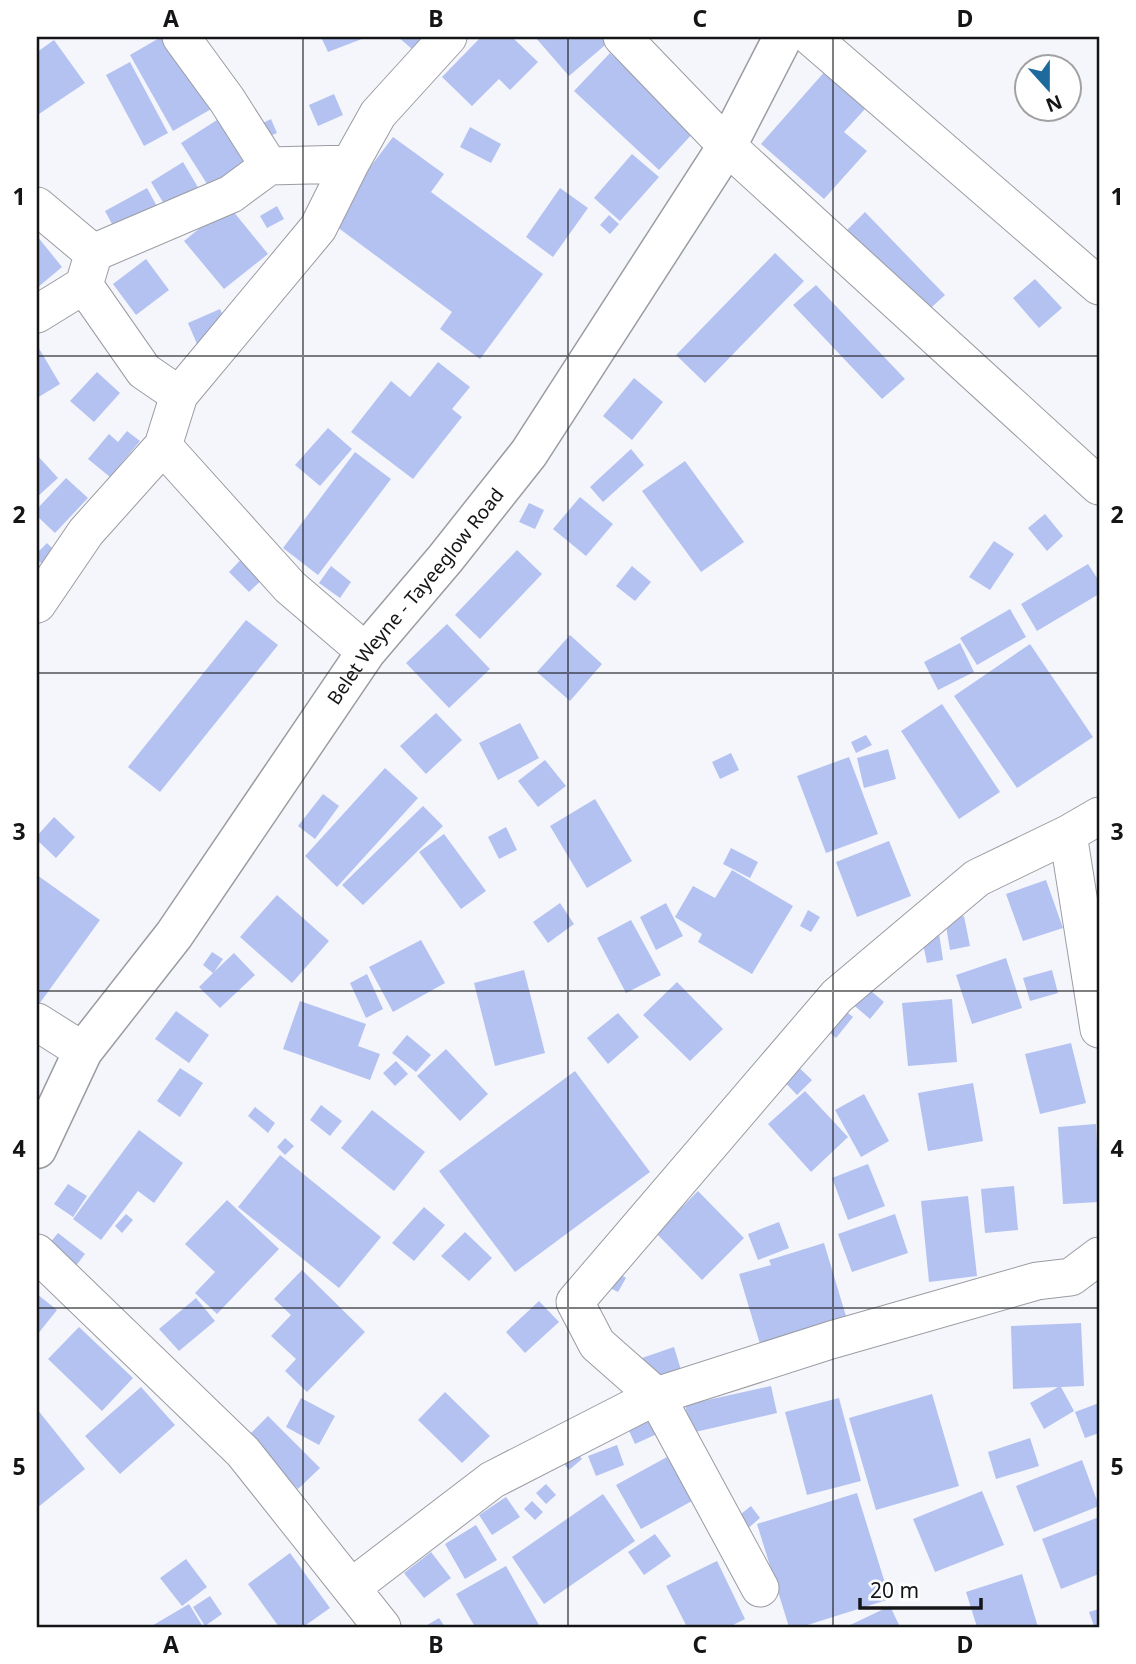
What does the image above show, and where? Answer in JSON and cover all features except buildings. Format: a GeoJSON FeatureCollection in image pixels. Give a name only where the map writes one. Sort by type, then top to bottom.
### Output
{"type":"FeatureCollection","features":[{"type":"Feature","properties":{"kind":"main road","name":"Belet Weyne - Tayeeglow Road"},"geometry":{"type":"LineString","coordinates":[[37,1149],[83,1051],[174,935],[366,652],[530,453],[727,146],[783,37]]}},
{"type":"Feature","properties":{"kind":"street"},"geometry":{"type":"LineString","coordinates":[[181,37],[270,166]]}},
{"type":"Feature","properties":{"kind":"street"},"geometry":{"type":"LineString","coordinates":[[37,604],[86,532],[163,446],[179,395],[318,228],[378,114],[448,37]]}},
{"type":"Feature","properties":{"kind":"street"},"geometry":{"type":"LineString","coordinates":[[622,37],[727,146],[1099,486]]}},
{"type":"Feature","properties":{"kind":"street"},"geometry":{"type":"LineString","coordinates":[[811,37],[1099,286]]}},
{"type":"Feature","properties":{"kind":"street"},"geometry":{"type":"LineString","coordinates":[[37,314],[89,269],[232,194],[270,166],[350,164]]}},
{"type":"Feature","properties":{"kind":"street"},"geometry":{"type":"LineString","coordinates":[[37,206],[89,269],[144,371],[179,395]]}},
{"type":"Feature","properties":{"kind":"street"},"geometry":{"type":"LineString","coordinates":[[163,446],[290,587],[366,652]]}},
{"type":"Feature","properties":{"kind":"street"},"geometry":{"type":"LineString","coordinates":[[760,1588],[656,1396],[597,1345],[575,1301],[837,996],[977,878],[1099,816]]}},
{"type":"Feature","properties":{"kind":"street"},"geometry":{"type":"LineString","coordinates":[[1068,834],[1099,1029]]}},
{"type":"Feature","properties":{"kind":"street"},"geometry":{"type":"LineString","coordinates":[[37,1022],[83,1051]]}},
{"type":"Feature","properties":{"kind":"street"},"geometry":{"type":"LineString","coordinates":[[37,1253],[243,1452],[382,1627]]}},
{"type":"Feature","properties":{"kind":"street"},"geometry":{"type":"LineString","coordinates":[[352,1587],[492,1480],[656,1396],[870,1329],[1037,1281],[1072,1277],[1099,1256]]}}]}
